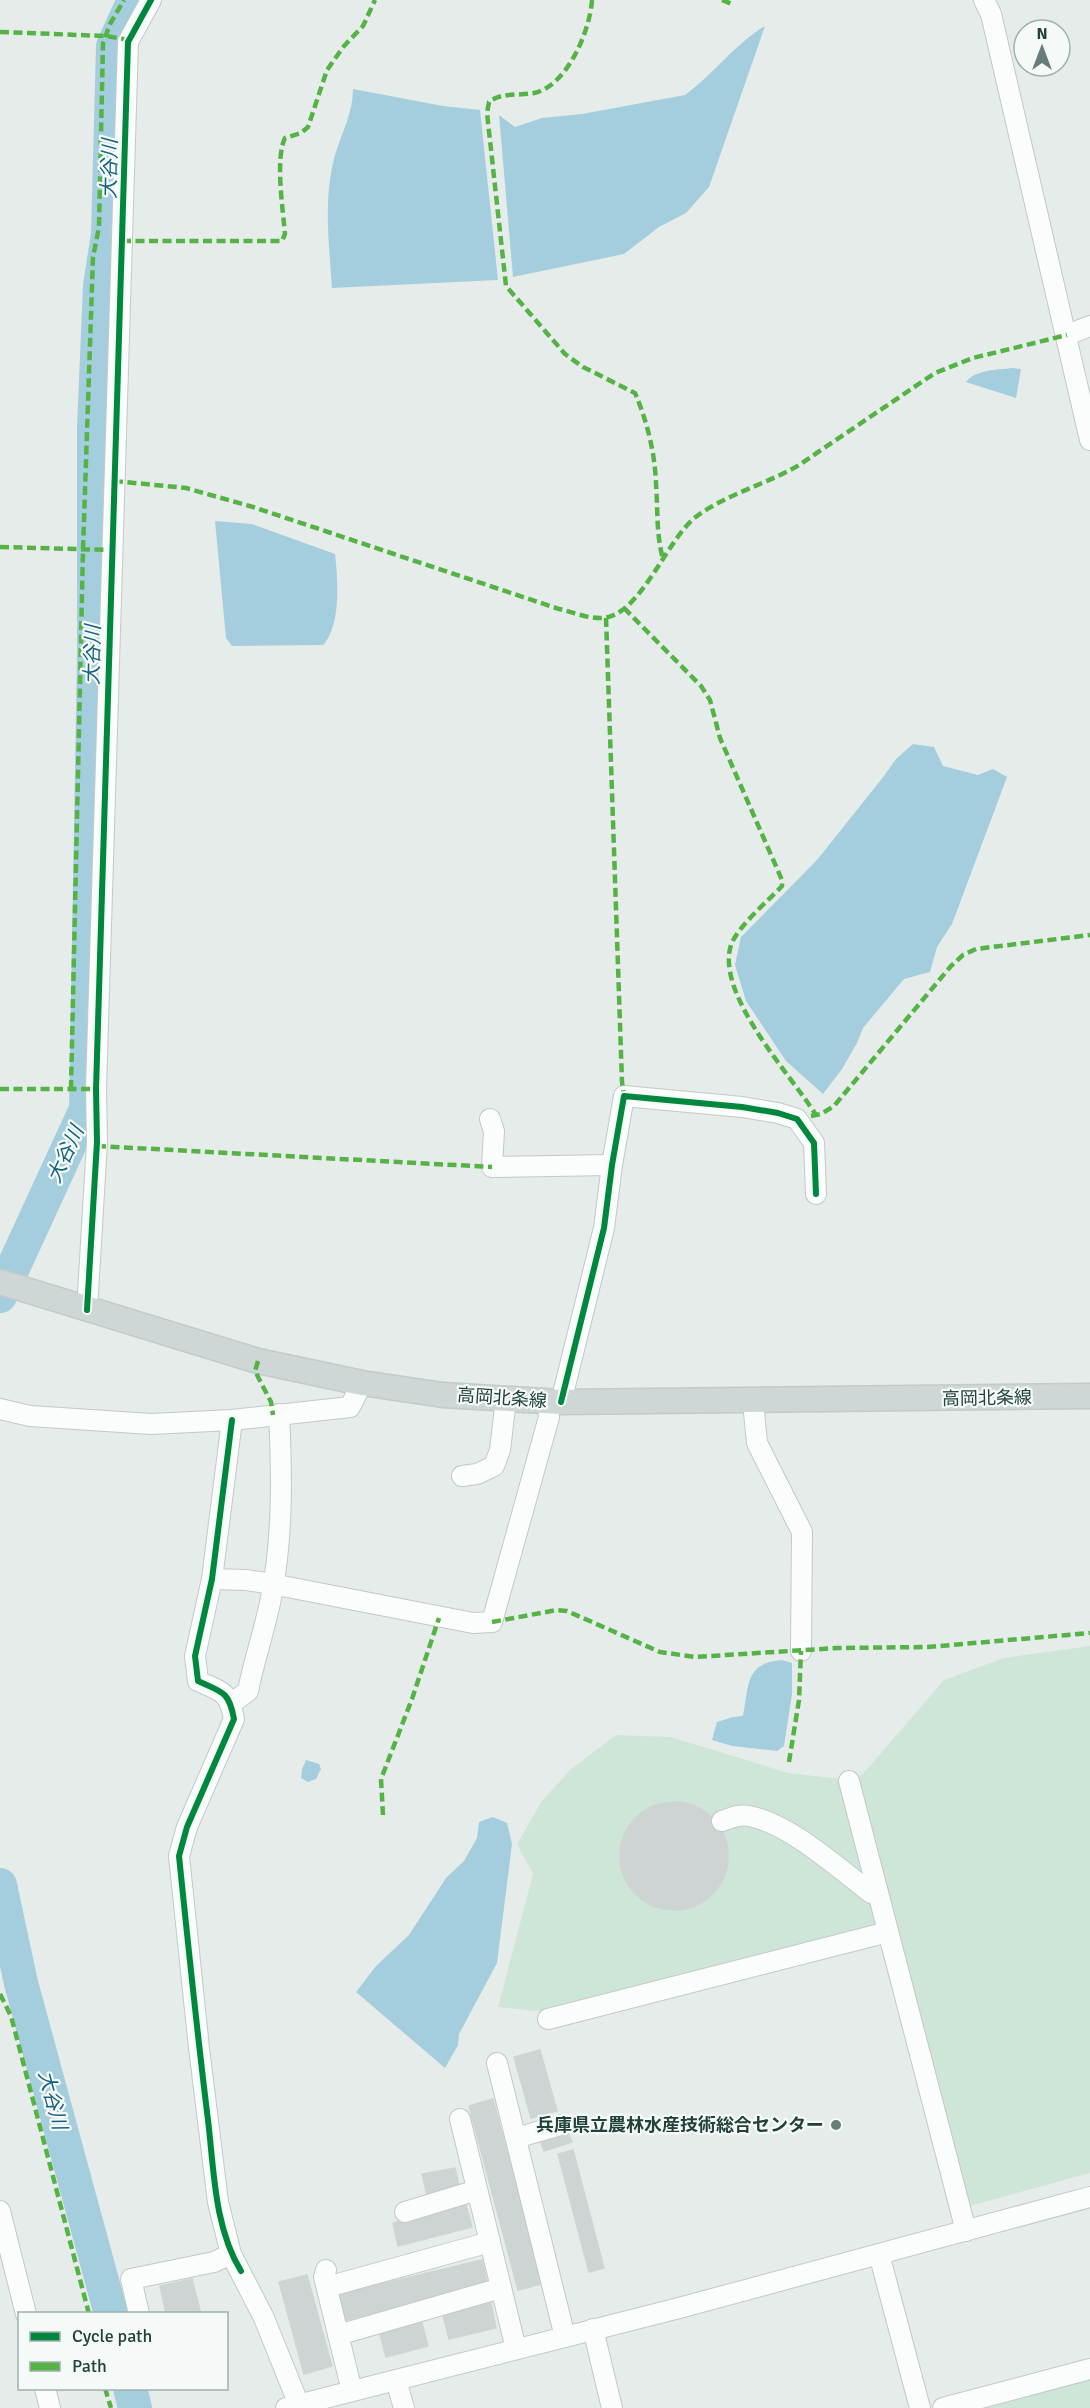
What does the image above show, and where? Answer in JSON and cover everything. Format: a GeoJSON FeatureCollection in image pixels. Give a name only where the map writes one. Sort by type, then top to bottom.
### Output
{"type":"FeatureCollection","features":[{"type":"Feature","properties":{"kind":"main road","name":"高岡北条線"},"geometry":{"type":"LineString","coordinates":[[0,1282],[231,1354],[362,1383],[443,1395],[555,1402],[753,1402],[1090,1396]]}},
{"type":"Feature","properties":{"kind":"street"},"geometry":{"type":"LineString","coordinates":[[87,1310],[98,1142],[96,1089],[128,42],[151,0]]}},
{"type":"Feature","properties":{"kind":"street"},"geometry":{"type":"LineString","coordinates":[[984,0],[991,14],[1090,440]]}},
{"type":"Feature","properties":{"kind":"street"},"geometry":{"type":"LineString","coordinates":[[1067,334],[1090,326]]}},
{"type":"Feature","properties":{"kind":"street"},"geometry":{"type":"LineString","coordinates":[[212,1579],[273,1584],[444,1619],[473,1623],[492,1622],[604,1228],[624,1096],[742,1107],[778,1113],[797,1119],[814,1143],[816,1194]]}},
{"type":"Feature","properties":{"kind":"street"},"geometry":{"type":"LineString","coordinates":[[490,1119],[494,1131],[492,1167],[612,1165]]}},
{"type":"Feature","properties":{"kind":"street"},"geometry":{"type":"LineString","coordinates":[[0,1409],[30,1416],[151,1424],[232,1419],[350,1407],[362,1383]]}},
{"type":"Feature","properties":{"kind":"street"},"geometry":{"type":"LineString","coordinates":[[462,1476],[477,1474],[494,1466],[500,1450],[506,1399]]}},
{"type":"Feature","properties":{"kind":"street"},"geometry":{"type":"LineString","coordinates":[[753,1402],[757,1443],[802,1532],[801,1651]]}},
{"type":"Feature","properties":{"kind":"street"},"geometry":{"type":"LineString","coordinates":[[231,1704],[248,1691],[273,1584],[281,1490],[279,1414]]}},
{"type":"Feature","properties":{"kind":"street"},"geometry":{"type":"LineString","coordinates":[[232,1419],[212,1579],[195,1656],[198,1681],[225,1693],[231,1704],[234,1719],[187,1827],[179,1856],[218,2202],[236,2262],[264,2318],[296,2395],[291,2406]]}},
{"type":"Feature","properties":{"kind":"street"},"geometry":{"type":"LineString","coordinates":[[849,1781],[966,2231]]}},
{"type":"Feature","properties":{"kind":"street"},"geometry":{"type":"LineString","coordinates":[[722,1821],[736,1816],[748,1816],[776,1825],[828,1860],[871,1893],[878,1893]]}},
{"type":"Feature","properties":{"kind":"street"},"geometry":{"type":"LineString","coordinates":[[548,2019],[888,1932]]}},
{"type":"Feature","properties":{"kind":"street"},"geometry":{"type":"LineString","coordinates":[[497,2063],[565,2337]]}},
{"type":"Feature","properties":{"kind":"street"},"geometry":{"type":"LineString","coordinates":[[460,2119],[516,2349]]}},
{"type":"Feature","properties":{"kind":"street"},"geometry":{"type":"LineString","coordinates":[[516,2138],[561,2125]]}},
{"type":"Feature","properties":{"kind":"street"},"geometry":{"type":"LineString","coordinates":[[405,2211],[477,2190]]}},
{"type":"Feature","properties":{"kind":"street"},"geometry":{"type":"LineString","coordinates":[[291,2406],[565,2337],[1090,2198]]}},
{"type":"Feature","properties":{"kind":"street"},"geometry":{"type":"LineString","coordinates":[[0,2211],[2,2231],[26,2312]]}},
{"type":"Feature","properties":{"kind":"street"},"geometry":{"type":"LineString","coordinates":[[351,2391],[326,2279],[490,2242]]}},
{"type":"Feature","properties":{"kind":"street"},"geometry":{"type":"LineString","coordinates":[[879,2254],[920,2408]]}},
{"type":"Feature","properties":{"kind":"street"},"geometry":{"type":"LineString","coordinates":[[139,2312],[131,2279],[214,2262],[236,2262]]}},
{"type":"Feature","properties":{"kind":"street"},"geometry":{"type":"LineString","coordinates":[[338,2335],[501,2288]]}},
{"type":"Feature","properties":{"kind":"street"},"geometry":{"type":"LineString","coordinates":[[593,2329],[612,2408]]}},
{"type":"Feature","properties":{"kind":"street"},"geometry":{"type":"LineString","coordinates":[[944,2408],[1090,2369]]}},
{"type":"Feature","properties":{"kind":"street"},"geometry":{"type":"LineString","coordinates":[[396,2380],[404,2408]]}},
{"type":"Feature","properties":{"kind":"street"},"geometry":{"type":"LineString","coordinates":[[46,2390],[50,2408]]}},
{"type":"Feature","properties":{"kind":"green space"},"geometry":{"type":"Polygon","coordinates":[[[1090,1646],[1090,2173],[966,2207],[855,1777],[862,1775],[944,1680],[1004,1658],[1090,1646]]]}},
{"type":"Feature","properties":{"kind":"green space"},"geometry":{"type":"Polygon","coordinates":[[[616,1735],[671,1737],[788,1773],[841,1779],[878,1926],[546,2012],[498,2007],[533,1874],[517,1844],[542,1801],[570,1770],[616,1735]]]}},
{"type":"Feature","properties":{"kind":"green space"},"geometry":{"type":"Polygon","coordinates":[[[1090,2375],[1090,2408],[967,2408],[1090,2375]]]}},
{"type":"Feature","properties":{"kind":"water"},"geometry":{"type":"Polygon","coordinates":[[[765,26],[709,187],[686,213],[659,227],[624,254],[513,277],[499,115],[515,127],[542,118],[582,114],[685,95],[744,41],[765,26]]]}},
{"type":"Feature","properties":{"kind":"water"},"geometry":{"type":"Polygon","coordinates":[[[353,89],[443,106],[480,110],[498,280],[332,288],[328,221],[329,188],[335,155],[351,106],[353,89]]]}},
{"type":"Feature","properties":{"kind":"water"},"geometry":{"type":"Polygon","coordinates":[[[1021,369],[1016,398],[966,382],[981,372],[1021,369]]]}},
{"type":"Feature","properties":{"kind":"water"},"geometry":{"type":"Polygon","coordinates":[[[215,521],[252,524],[335,554],[337,602],[333,626],[323,645],[232,646],[226,638],[215,521]]]}},
{"type":"Feature","properties":{"kind":"water"},"geometry":{"type":"Polygon","coordinates":[[[913,744],[934,747],[943,766],[978,775],[993,769],[1007,777],[952,924],[937,947],[930,972],[904,979],[863,1028],[842,1069],[823,1094],[786,1061],[746,1001],[735,965],[741,937],[817,860],[896,759],[913,744]]]}},
{"type":"Feature","properties":{"kind":"water"},"geometry":{"type":"Polygon","coordinates":[[[782,1660],[792,1663],[792,1694],[784,1746],[777,1751],[732,1746],[712,1740],[717,1722],[743,1716],[748,1685],[755,1671],[770,1662],[782,1660]]]}},
{"type":"Feature","properties":{"kind":"water"},"geometry":{"type":"Polygon","coordinates":[[[306,1760],[319,1764],[321,1769],[316,1779],[308,1782],[301,1778],[306,1760]]]}},
{"type":"Feature","properties":{"kind":"water"},"geometry":{"type":"Polygon","coordinates":[[[493,1817],[507,1823],[512,1844],[497,1963],[459,2034],[458,2045],[445,2068],[356,1992],[376,1966],[409,1935],[446,1878],[464,1861],[477,1838],[479,1822],[493,1817]]]}},
{"type":"Feature","properties":{"kind":"building"},"geometry":{"type":"Polygon","coordinates":[[[674,1802],[695,1806],[712,1818],[724,1835],[728,1856],[724,1877],[712,1894],[695,1906],[674,1910],[653,1906],[636,1894],[624,1877],[620,1856],[624,1835],[636,1818],[653,1806],[674,1802]]]}},
{"type":"Feature","properties":{"kind":"building"},"geometry":{"type":"Polygon","coordinates":[[[540,2050],[557,2111],[531,2118],[514,2057],[540,2050]]]}},
{"type":"Feature","properties":{"kind":"building"},"geometry":{"type":"Polygon","coordinates":[[[493,2099],[542,2284],[518,2290],[469,2106],[493,2099]]]}},
{"type":"Feature","properties":{"kind":"building"},"geometry":{"type":"Polygon","coordinates":[[[567,2130],[572,2142],[544,2151],[540,2139],[567,2130]]]}},
{"type":"Feature","properties":{"kind":"building"},"geometry":{"type":"Polygon","coordinates":[[[573,2150],[604,2268],[589,2272],[558,2154],[573,2150]]]}},
{"type":"Feature","properties":{"kind":"building"},"geometry":{"type":"Polygon","coordinates":[[[455,2168],[460,2190],[427,2196],[422,2174],[455,2168]]]}},
{"type":"Feature","properties":{"kind":"building"},"geometry":{"type":"Polygon","coordinates":[[[466,2205],[472,2227],[398,2246],[393,2223],[466,2205]]]}},
{"type":"Feature","properties":{"kind":"building"},"geometry":{"type":"Polygon","coordinates":[[[482,2260],[488,2285],[346,2320],[339,2294],[482,2260]]]}},
{"type":"Feature","properties":{"kind":"building"},"geometry":{"type":"Polygon","coordinates":[[[307,2275],[332,2366],[304,2374],[279,2282],[307,2275]]]}},
{"type":"Feature","properties":{"kind":"building"},"geometry":{"type":"Polygon","coordinates":[[[192,2279],[200,2312],[166,2312],[160,2286],[192,2279]]]}},
{"type":"Feature","properties":{"kind":"building"},"geometry":{"type":"Polygon","coordinates":[[[491,2303],[496,2328],[449,2339],[443,2315],[491,2303]]]}},
{"type":"Feature","properties":{"kind":"building"},"geometry":{"type":"Polygon","coordinates":[[[421,2320],[428,2346],[386,2357],[379,2331],[421,2320]]]}},
{"type":"Feature","properties":{"kind":"waterway","name":"大谷川"},"geometry":{"type":"LineString","coordinates":[[0,1296],[86,1109],[94,655],[94,427],[100,286],[108,234],[113,46],[134,0]]}},
{"type":"Feature","properties":{"kind":"waterway","name":"大谷川"},"geometry":{"type":"LineString","coordinates":[[0,1885],[21,1983],[110,2312]]}},
{"type":"Feature","properties":{"kind":"waterway","name":"大谷川"},"geometry":{"type":"LineString","coordinates":[[130,2390],[135,2408]]}},
{"type":"Feature","properties":{"kind":"marked path"},"geometry":{"type":"LineString","coordinates":[[71,1089],[83,549],[93,257],[99,227],[103,43],[110,24],[124,0]]}},
{"type":"Feature","properties":{"kind":"marked path"},"geometry":{"type":"LineString","coordinates":[[122,241],[282,241],[285,234],[280,158],[285,138],[301,133],[308,127],[327,70],[344,46],[363,26],[375,0]]}},
{"type":"Feature","properties":{"kind":"marked path"},"geometry":{"type":"LineString","coordinates":[[592,0],[587,27],[575,56],[557,80],[534,93],[505,96],[489,102],[487,113],[506,286],[565,354],[583,367],[635,393],[647,426],[652,449],[658,531],[663,559]]}},
{"type":"Feature","properties":{"kind":"marked path"},"geometry":{"type":"LineString","coordinates":[[722,0],[732,4]]}},
{"type":"Feature","properties":{"kind":"marked path"},"geometry":{"type":"LineString","coordinates":[[0,32],[106,36],[129,40]]}},
{"type":"Feature","properties":{"kind":"marked path"},"geometry":{"type":"LineString","coordinates":[[114,481],[186,488],[253,507],[559,609],[603,618],[617,614],[630,604],[686,527],[709,508],[799,465],[935,373],[973,358],[1067,335]]}},
{"type":"Feature","properties":{"kind":"marked path"},"geometry":{"type":"LineString","coordinates":[[0,547],[112,550]]}},
{"type":"Feature","properties":{"kind":"marked path"},"geometry":{"type":"LineString","coordinates":[[624,608],[701,686],[710,700],[720,738],[782,880],[782,886],[747,922],[735,938],[731,945],[729,965],[734,987],[758,1034],[816,1115]]}},
{"type":"Feature","properties":{"kind":"marked path"},"geometry":{"type":"LineString","coordinates":[[606,618],[624,1096]]}},
{"type":"Feature","properties":{"kind":"marked path"},"geometry":{"type":"LineString","coordinates":[[811,1116],[821,1114],[834,1106],[951,966],[963,955],[976,949],[1090,935]]}},
{"type":"Feature","properties":{"kind":"marked path"},"geometry":{"type":"LineString","coordinates":[[0,1089],[96,1089]]}},
{"type":"Feature","properties":{"kind":"marked path"},"geometry":{"type":"LineString","coordinates":[[97,1146],[492,1167]]}},
{"type":"Feature","properties":{"kind":"marked path"},"geometry":{"type":"LineString","coordinates":[[258,1361],[255,1371],[271,1402],[273,1415]]}},
{"type":"Feature","properties":{"kind":"marked path"},"geometry":{"type":"LineString","coordinates":[[492,1622],[557,1610],[567,1611],[660,1652],[695,1657],[837,1648],[928,1647],[1090,1633]]}},
{"type":"Feature","properties":{"kind":"marked path"},"geometry":{"type":"LineString","coordinates":[[383,1815],[381,1779],[412,1699],[439,1618]]}},
{"type":"Feature","properties":{"kind":"marked path"},"geometry":{"type":"LineString","coordinates":[[789,1762],[799,1700],[801,1651]]}},
{"type":"Feature","properties":{"kind":"marked path"},"geometry":{"type":"LineString","coordinates":[[0,1994],[11,2016],[88,2312]]}},
{"type":"Feature","properties":{"kind":"marked path"},"geometry":{"type":"LineString","coordinates":[[106,2390],[111,2408]]}},
{"type":"Feature","properties":{"kind":"cycle path"},"geometry":{"type":"LineString","coordinates":[[87,1310],[97,1142],[96,1089],[128,42],[151,0]]}},
{"type":"Feature","properties":{"kind":"cycle path"},"geometry":{"type":"LineString","coordinates":[[561,1402],[604,1228],[624,1096],[742,1107],[778,1113],[797,1119],[814,1143],[816,1194]]}},
{"type":"Feature","properties":{"kind":"cycle path"},"geometry":{"type":"LineString","coordinates":[[232,1420],[212,1579],[195,1656],[198,1681],[227,1698],[234,1719],[187,1827],[179,1856],[217,2197],[225,2236],[241,2271]]}},
{"type":"Feature","properties":{"kind":"place","name":"兵庫県立農林水産技術総合センター"},"geometry":{"type":"Point","coordinates":[836,2125]}}]}
